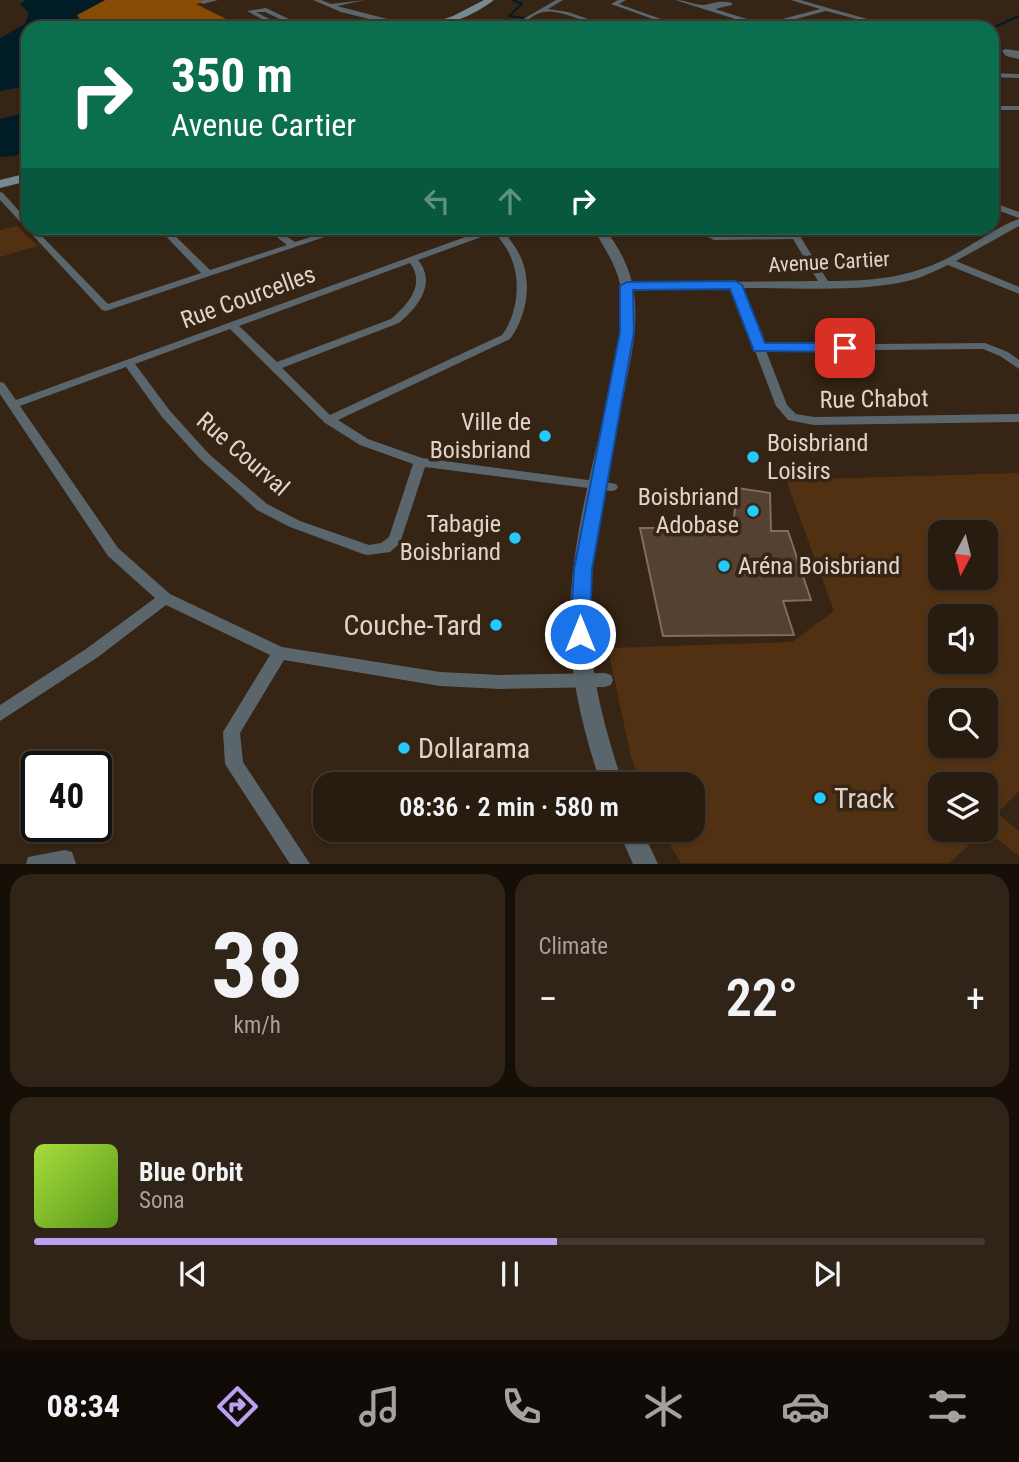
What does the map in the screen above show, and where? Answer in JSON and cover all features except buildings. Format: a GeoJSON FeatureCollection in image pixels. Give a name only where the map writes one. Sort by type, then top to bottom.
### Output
{"type":"FeatureCollection","features":[{"type":"Feature","properties":{"kind":"main road"},"geometry":{"type":"LineString","coordinates":[[445,21],[491,0]]}},
{"type":"Feature","properties":{"kind":"main road"},"geometry":{"type":"LineString","coordinates":[[0,184],[21,179]]}},
{"type":"Feature","properties":{"kind":"street"},"geometry":{"type":"LineString","coordinates":[[203,2],[215,0]]}},
{"type":"Feature","properties":{"kind":"street"},"geometry":{"type":"LineString","coordinates":[[316,0],[330,6],[393,21]]}},
{"type":"Feature","properties":{"kind":"street"},"geometry":{"type":"LineString","coordinates":[[330,6],[362,0]]}},
{"type":"Feature","properties":{"kind":"street"},"geometry":{"type":"LineString","coordinates":[[524,21],[560,0]]}},
{"type":"Feature","properties":{"kind":"street"},"geometry":{"type":"LineString","coordinates":[[622,0],[614,4],[662,21]]}},
{"type":"Feature","properties":{"kind":"street"},"geometry":{"type":"LineString","coordinates":[[677,0],[745,21]]}},
{"type":"Feature","properties":{"kind":"street"},"geometry":{"type":"LineString","coordinates":[[794,0],[871,21]]}},
{"type":"Feature","properties":{"kind":"street"},"geometry":{"type":"LineString","coordinates":[[700,7],[722,2],[730,4],[708,9]]}},
{"type":"Feature","properties":{"kind":"street"},"geometry":{"type":"LineString","coordinates":[[785,21],[827,9]]}},
{"type":"Feature","properties":{"kind":"street"},"geometry":{"type":"LineString","coordinates":[[268,21],[250,12],[266,10],[289,21]]}},
{"type":"Feature","properties":{"kind":"street"},"geometry":{"type":"LineString","coordinates":[[542,10],[566,13],[590,21]]}},
{"type":"Feature","properties":{"kind":"street"},"geometry":{"type":"LineString","coordinates":[[366,21],[377,17]]}},
{"type":"Feature","properties":{"kind":"street"},"geometry":{"type":"LineString","coordinates":[[999,76],[1019,76]]}},
{"type":"Feature","properties":{"kind":"street"},"geometry":{"type":"LineString","coordinates":[[999,108],[1019,108]]}},
{"type":"Feature","properties":{"kind":"street"},"geometry":{"type":"LineString","coordinates":[[0,195],[21,218]]}},
{"type":"Feature","properties":{"kind":"street"},"geometry":{"type":"LineString","coordinates":[[999,208],[1019,215]]}},
{"type":"Feature","properties":{"kind":"street","name":"Avenue Cartier"},"geometry":{"type":"LineString","coordinates":[[999,233],[1019,222]]}},
{"type":"Feature","properties":{"kind":"street"},"geometry":{"type":"LineString","coordinates":[[37,235],[106,308],[325,235]]}},
{"type":"Feature","properties":{"kind":"street"},"geometry":{"type":"LineString","coordinates":[[169,235],[208,274]]}},
{"type":"Feature","properties":{"kind":"street"},"geometry":{"type":"LineString","coordinates":[[279,235],[293,246]]}},
{"type":"Feature","properties":{"kind":"street","name":"Rue Courcelles"},"geometry":{"type":"LineString","coordinates":[[13,405],[478,235]]}},
{"type":"Feature","properties":{"kind":"street"},"geometry":{"type":"LineString","coordinates":[[329,420],[506,338],[512,331],[521,302],[518,262],[501,235]]}},
{"type":"Feature","properties":{"kind":"street"},"geometry":{"type":"LineString","coordinates":[[603,235],[616,254],[627,286],[629,312],[605,486],[580,590],[581,655],[595,681],[600,747],[608,772]]}},
{"type":"Feature","properties":{"kind":"street"},"geometry":{"type":"LineString","coordinates":[[710,235],[798,236],[825,285]]}},
{"type":"Feature","properties":{"kind":"street","name":"Avenue Cartier"},"geometry":{"type":"LineString","coordinates":[[627,286],[825,285],[895,280],[917,275],[995,235]]}},
{"type":"Feature","properties":{"kind":"street"},"geometry":{"type":"LineString","coordinates":[[275,367],[395,321],[408,312],[417,298],[423,275],[421,267],[412,259]]}},
{"type":"Feature","properties":{"kind":"street"},"geometry":{"type":"LineString","coordinates":[[948,261],[1019,291]]}},
{"type":"Feature","properties":{"kind":"street","name":"Rue Chabot"},"geometry":{"type":"LineString","coordinates":[[735,285],[784,410],[801,420],[1019,418]]}},
{"type":"Feature","properties":{"kind":"street"},"geometry":{"type":"LineString","coordinates":[[232,325],[329,420],[365,442],[419,462],[605,486]]}},
{"type":"Feature","properties":{"kind":"street"},"geometry":{"type":"LineString","coordinates":[[759,348],[985,346],[1004,354],[1019,366]]}},
{"type":"Feature","properties":{"kind":"street","name":"Rue Courval"},"geometry":{"type":"LineString","coordinates":[[129,363],[166,414],[205,457],[262,507],[295,524],[368,550],[385,548],[395,539],[419,462]]}},
{"type":"Feature","properties":{"kind":"street"},"geometry":{"type":"LineString","coordinates":[[0,385],[113,552],[165,598],[280,653],[426,677],[488,682],[595,681]]}},
{"type":"Feature","properties":{"kind":"street"},"geometry":{"type":"LineString","coordinates":[[0,714],[92,653],[165,598]]}},
{"type":"Feature","properties":{"kind":"street"},"geometry":{"type":"LineString","coordinates":[[280,653],[230,732],[234,764],[301,863]]}},
{"type":"Feature","properties":{"kind":"street"},"geometry":{"type":"LineString","coordinates":[[636,842],[646,863]]}},
{"type":"Feature","properties":{"kind":"street"},"geometry":{"type":"LineString","coordinates":[[36,863],[65,859],[67,863]]}},
{"type":"Feature","properties":{"kind":"shaded area"},"geometry":{"type":"Polygon","coordinates":[[[105,0],[214,0],[196,4],[230,21],[82,21],[77,15],[105,0]]]}},
{"type":"Feature","properties":{"kind":"shaded area"},"geometry":{"type":"Polygon","coordinates":[[[17,226],[21,230],[21,235],[26,235],[38,246],[0,257],[0,230],[17,226]]]}},
{"type":"Feature","properties":{"kind":"shaded area"},"geometry":{"type":"Polygon","coordinates":[[[1019,473],[1019,791],[998,812],[998,772],[928,772],[928,842],[973,842],[949,863],[681,863],[668,842],[705,842],[705,772],[637,772],[608,648],[792,642],[834,611],[786,480],[1019,473]]]}},
{"type":"Feature","properties":{"kind":"shaded area"},"geometry":{"type":"Polygon","coordinates":[[[998,814],[1019,831],[1019,856],[998,839],[998,814]]]}},
{"type":"Feature","properties":{"kind":"water"},"geometry":{"type":"Polygon","coordinates":[[[26,0],[105,0],[77,15],[78,19],[85,21],[26,21],[29,13],[20,4],[26,0]]]}},
{"type":"Feature","properties":{"kind":"water"},"geometry":{"type":"Polygon","coordinates":[[[21,26],[21,87],[0,91],[0,38],[21,26]]]}},
{"type":"Feature","properties":{"kind":"water"},"geometry":{"type":"Polygon","coordinates":[[[21,114],[21,155],[0,157],[0,119],[21,114]]]}},
{"type":"Feature","properties":{"kind":"waterway"},"geometry":{"type":"LineString","coordinates":[[513,0],[522,4],[509,16],[524,18]]}},
{"type":"Feature","properties":{"kind":"waterway"},"geometry":{"type":"LineString","coordinates":[[999,25],[1019,16]]}},
{"type":"Feature","properties":{"kind":"waterway"},"geometry":{"type":"LineString","coordinates":[[531,20],[535,21]]}},
{"type":"Feature","properties":{"kind":"place","name":"Ville de Boisbriand"},"geometry":{"type":"Point","coordinates":[545,436]}},
{"type":"Feature","properties":{"kind":"place","name":"Boisbriand Loisirs"},"geometry":{"type":"Point","coordinates":[753,457]}},
{"type":"Feature","properties":{"kind":"place","name":"Boisbriand Adobase"},"geometry":{"type":"Point","coordinates":[753,511]}},
{"type":"Feature","properties":{"kind":"place","name":"Tabagie Boisbriand"},"geometry":{"type":"Point","coordinates":[515,538]}},
{"type":"Feature","properties":{"kind":"place","name":"Aréna Boisbriand"},"geometry":{"type":"Point","coordinates":[724,566]}},
{"type":"Feature","properties":{"kind":"place","name":"Couche-Tard"},"geometry":{"type":"Point","coordinates":[496,625]}},
{"type":"Feature","properties":{"kind":"place","name":"Dollarama"},"geometry":{"type":"Point","coordinates":[404,748]}},
{"type":"Feature","properties":{"kind":"place","name":"Track"},"geometry":{"type":"Point","coordinates":[820,798]}},
{"type":"Feature","properties":{"kind":"route"},"geometry":{"type":"LineString","coordinates":[[580,634],[583,569],[629,318],[627,286],[735,285],[759,348],[845,348]]}}]}
